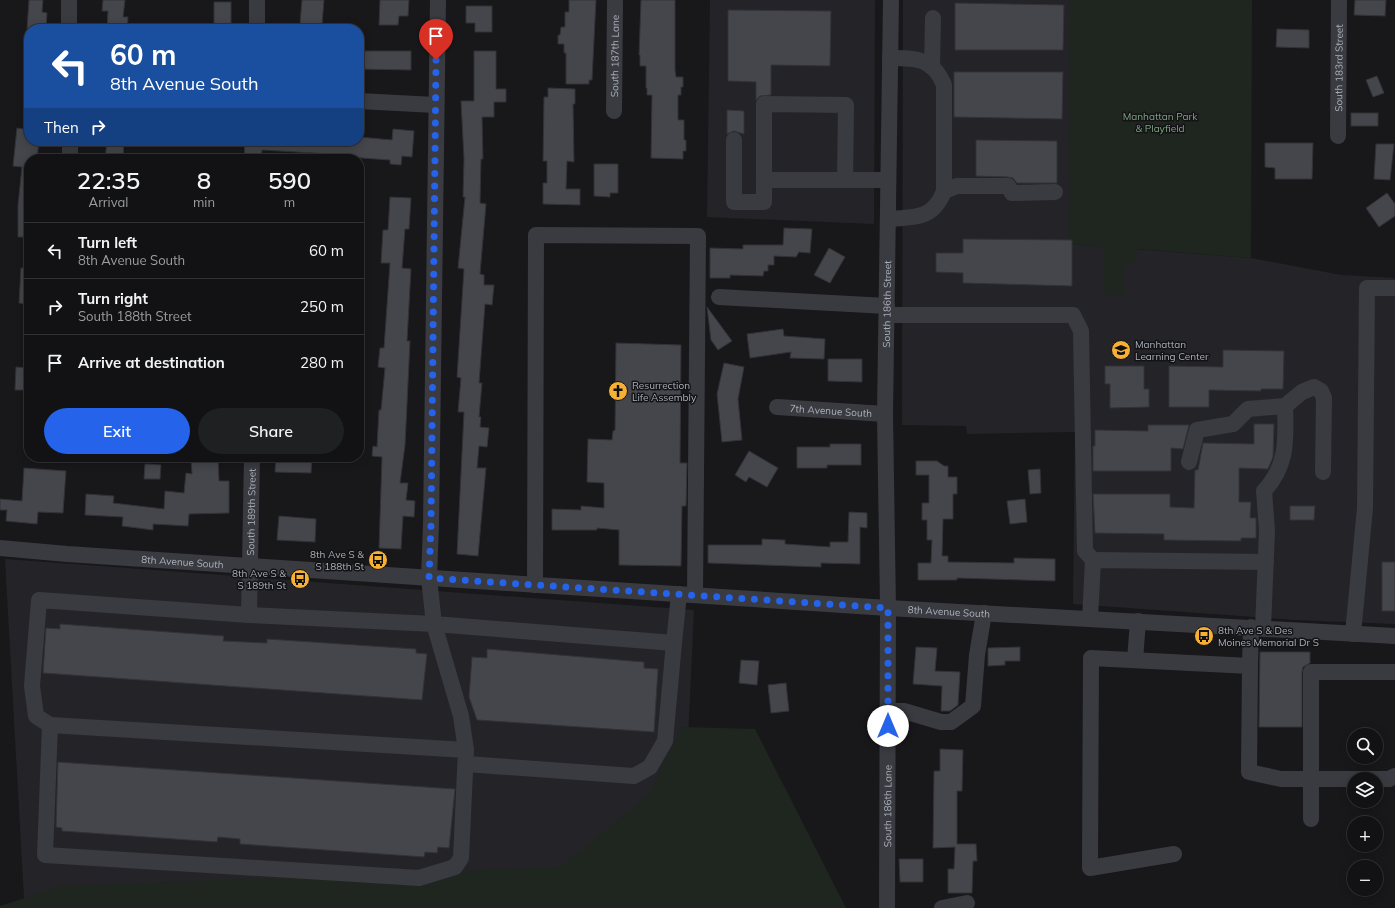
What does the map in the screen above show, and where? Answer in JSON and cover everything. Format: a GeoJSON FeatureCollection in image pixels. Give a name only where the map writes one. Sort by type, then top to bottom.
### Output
{"type":"FeatureCollection","features":[{"type":"Feature","properties":{"kind":"street"},"geometry":{"type":"LineString","coordinates":[[69,0],[69,24]]}},
{"type":"Feature","properties":{"kind":"street"},"geometry":{"type":"LineString","coordinates":[[256,24],[257,0]]}},
{"type":"Feature","properties":{"kind":"street"},"geometry":{"type":"LineString","coordinates":[[50,725],[44,855],[419,878],[455,867],[460,858],[466,757],[461,716],[434,624],[429,578],[431,525],[435,105],[438,0]]}},
{"type":"Feature","properties":{"kind":"street","name":"South 187th Lane"},"geometry":{"type":"LineString","coordinates":[[614,111],[615,0]]}},
{"type":"Feature","properties":{"kind":"street","name":"South 186th Street"},"geometry":{"type":"LineString","coordinates":[[888,608],[885,414],[891,0]]}},
{"type":"Feature","properties":{"kind":"street","name":"South 183rd Street"},"geometry":{"type":"LineString","coordinates":[[1338,136],[1339,0]]}},
{"type":"Feature","properties":{"kind":"street"},"geometry":{"type":"LineString","coordinates":[[932,66],[933,18]]}},
{"type":"Feature","properties":{"kind":"street"},"geometry":{"type":"LineString","coordinates":[[888,219],[924,215],[933,210],[940,201],[944,191],[944,85],[940,75],[932,66],[923,61],[912,58],[890,58]]}},
{"type":"Feature","properties":{"kind":"street"},"geometry":{"type":"LineString","coordinates":[[364,101],[435,105]]}},
{"type":"Feature","properties":{"kind":"street"},"geometry":{"type":"LineString","coordinates":[[734,140],[734,202],[764,202],[764,104],[846,105],[845,180]]}},
{"type":"Feature","properties":{"kind":"street"},"geometry":{"type":"LineString","coordinates":[[764,180],[888,180]]}},
{"type":"Feature","properties":{"kind":"street"},"geometry":{"type":"LineString","coordinates":[[944,191],[957,186],[1008,186],[1012,192],[1055,192]]}},
{"type":"Feature","properties":{"kind":"street"},"geometry":{"type":"LineString","coordinates":[[534,585],[536,235],[698,236],[695,595]]}},
{"type":"Feature","properties":{"kind":"street"},"geometry":{"type":"LineString","coordinates":[[1353,634],[1365,508],[1367,288],[1395,288]]}},
{"type":"Feature","properties":{"kind":"street"},"geometry":{"type":"LineString","coordinates":[[719,297],[887,310],[1073,314],[1081,331],[1085,551],[1093,560],[1090,619]]}},
{"type":"Feature","properties":{"kind":"street"},"geometry":{"type":"LineString","coordinates":[[1189,462],[1197,430],[1233,424],[1248,409],[1285,406],[1302,392],[1314,387],[1321,391],[1324,398],[1323,472]]}},
{"type":"Feature","properties":{"kind":"street"},"geometry":{"type":"LineString","coordinates":[[1285,406],[1286,446],[1274,480],[1264,491],[1267,531],[1266,562],[1250,666],[1249,772],[1281,779],[1389,779],[1395,776]]}},
{"type":"Feature","properties":{"kind":"street","name":"7th Avenue South"},"geometry":{"type":"LineString","coordinates":[[777,407],[885,414]]}},
{"type":"Feature","properties":{"kind":"street","name":"South 189th Street"},"geometry":{"type":"LineString","coordinates":[[249,615],[252,462]]}},
{"type":"Feature","properties":{"kind":"street","name":"8th Avenue South"},"geometry":{"type":"LineString","coordinates":[[0,548],[67,554],[888,608],[1395,636]]}},
{"type":"Feature","properties":{"kind":"street"},"geometry":{"type":"LineString","coordinates":[[1093,560],[1266,562]]}},
{"type":"Feature","properties":{"kind":"street"},"geometry":{"type":"LineString","coordinates":[[674,642],[434,624],[249,615],[39,600],[32,686],[36,716],[50,725],[466,757],[634,776],[650,767],[665,741],[679,594]]}},
{"type":"Feature","properties":{"kind":"street","name":"South 186th Lane"},"geometry":{"type":"LineString","coordinates":[[887,908],[888,608]]}},
{"type":"Feature","properties":{"kind":"street"},"geometry":{"type":"LineString","coordinates":[[888,711],[904,711],[941,722],[951,722],[973,706],[977,654],[984,613]]}},
{"type":"Feature","properties":{"kind":"street"},"geometry":{"type":"LineString","coordinates":[[1135,660],[1138,621]]}},
{"type":"Feature","properties":{"kind":"street"},"geometry":{"type":"LineString","coordinates":[[1174,854],[1090,868],[1091,658],[1250,666]]}},
{"type":"Feature","properties":{"kind":"street"},"geometry":{"type":"LineString","coordinates":[[1311,819],[1311,672],[1395,672]]}},
{"type":"Feature","properties":{"kind":"street"},"geometry":{"type":"LineString","coordinates":[[942,908],[967,903]]}},
{"type":"Feature","properties":{"kind":"shaded area"},"geometry":{"type":"Polygon","coordinates":[[[710,0],[875,0],[874,224],[707,217],[710,0]]]}},
{"type":"Feature","properties":{"kind":"shaded area","name":"Manhattan Learning Center"},"geometry":{"type":"Polygon","coordinates":[[[903,0],[1069,0],[1069,244],[1251,258],[1341,275],[1395,278],[1395,624],[1296,620],[1073,604],[1075,432],[967,434],[966,426],[902,425],[903,0]]]}},
{"type":"Feature","properties":{"kind":"shaded area"},"geometry":{"type":"Polygon","coordinates":[[[5,559],[694,610],[687,759],[580,876],[486,891],[24,898],[5,559]]]}},
{"type":"Feature","properties":{"kind":"green space","name":"Manhattan Park & Playfield"},"geometry":{"type":"Polygon","coordinates":[[[1069,0],[1252,0],[1251,258],[1137,249],[1136,264],[1124,264],[1124,295],[1103,294],[1103,247],[1069,244],[1069,0]]]}},
{"type":"Feature","properties":{"kind":"green space"},"geometry":{"type":"Polygon","coordinates":[[[681,727],[755,729],[846,908],[0,908],[0,906],[63,886],[560,867],[650,794],[681,727]]]}},
{"type":"Feature","properties":{"kind":"building"},"geometry":{"type":"Polygon","coordinates":[[[29,0],[43,0],[42,12],[47,13],[46,24],[27,24],[29,0]]]}},
{"type":"Feature","properties":{"kind":"building"},"geometry":{"type":"Polygon","coordinates":[[[103,0],[125,0],[123,17],[128,17],[127,24],[107,24],[108,11],[102,11],[103,0]]]}},
{"type":"Feature","properties":{"kind":"building"},"geometry":{"type":"Polygon","coordinates":[[[302,0],[324,0],[322,24],[300,24],[302,0]]]}},
{"type":"Feature","properties":{"kind":"building"},"geometry":{"type":"Polygon","coordinates":[[[380,0],[409,0],[408,16],[399,16],[398,25],[379,25],[380,0]]]}},
{"type":"Feature","properties":{"kind":"building"},"geometry":{"type":"Polygon","coordinates":[[[569,0],[596,0],[592,80],[589,80],[589,84],[566,84],[566,53],[564,53],[564,44],[558,44],[558,35],[560,35],[561,27],[565,27],[565,12],[569,12],[569,0]]]}},
{"type":"Feature","properties":{"kind":"building"},"geometry":{"type":"Polygon","coordinates":[[[641,0],[675,0],[675,70],[676,77],[683,77],[681,95],[678,95],[678,120],[684,120],[684,140],[686,140],[686,151],[683,151],[683,159],[651,158],[652,95],[647,95],[646,66],[640,66],[639,55],[641,0]]]}},
{"type":"Feature","properties":{"kind":"building"},"geometry":{"type":"Polygon","coordinates":[[[1355,0],[1386,0],[1385,16],[1354,15],[1355,0]]]}},
{"type":"Feature","properties":{"kind":"building"},"geometry":{"type":"Polygon","coordinates":[[[214,2],[231,2],[231,24],[214,24],[214,2]]]}},
{"type":"Feature","properties":{"kind":"building"},"geometry":{"type":"Polygon","coordinates":[[[955,3],[1064,5],[1063,50],[955,50],[955,3]]]}},
{"type":"Feature","properties":{"kind":"building"},"geometry":{"type":"Polygon","coordinates":[[[466,6],[492,6],[492,32],[475,32],[475,23],[466,23],[466,6]]]}},
{"type":"Feature","properties":{"kind":"building"},"geometry":{"type":"Polygon","coordinates":[[[728,10],[831,11],[830,66],[771,65],[771,95],[760,96],[756,100],[756,82],[728,81],[728,10]]]}},
{"type":"Feature","properties":{"kind":"building"},"geometry":{"type":"Polygon","coordinates":[[[1277,29],[1309,30],[1309,48],[1276,47],[1277,29]]]}},
{"type":"Feature","properties":{"kind":"building"},"geometry":{"type":"Polygon","coordinates":[[[364,51],[411,51],[411,70],[364,69],[364,51]]]}},
{"type":"Feature","properties":{"kind":"building"},"geometry":{"type":"Polygon","coordinates":[[[474,51],[496,51],[496,89],[506,89],[506,102],[494,102],[494,117],[482,117],[483,159],[481,159],[480,203],[486,204],[480,274],[484,275],[484,285],[494,285],[492,305],[485,304],[479,383],[482,383],[479,417],[481,417],[480,427],[489,428],[487,447],[479,446],[477,468],[486,468],[478,556],[457,554],[464,412],[458,412],[461,378],[457,377],[464,269],[458,268],[465,197],[463,197],[464,159],[461,101],[474,101],[474,51]]]}},
{"type":"Feature","properties":{"kind":"building"},"geometry":{"type":"Polygon","coordinates":[[[954,72],[1063,72],[1062,119],[954,117],[954,72]]]}},
{"type":"Feature","properties":{"kind":"building"},"geometry":{"type":"Polygon","coordinates":[[[1377,76],[1384,93],[1373,97],[1366,80],[1377,76]]]}},
{"type":"Feature","properties":{"kind":"building"},"geometry":{"type":"Polygon","coordinates":[[[548,88],[575,89],[575,104],[573,104],[574,162],[567,161],[566,189],[580,189],[580,205],[543,204],[543,183],[547,183],[547,161],[543,161],[544,97],[548,97],[548,88]]]}},
{"type":"Feature","properties":{"kind":"building"},"geometry":{"type":"Polygon","coordinates":[[[727,110],[744,111],[744,134],[734,131],[727,134],[727,110]]]}},
{"type":"Feature","properties":{"kind":"building"},"geometry":{"type":"Polygon","coordinates":[[[1351,113],[1378,113],[1378,126],[1351,126],[1351,113]]]}},
{"type":"Feature","properties":{"kind":"building"},"geometry":{"type":"Polygon","coordinates":[[[17,128],[24,129],[24,146],[38,146],[38,154],[24,154],[24,237],[18,237],[18,205],[22,167],[13,166],[17,128]]]}},
{"type":"Feature","properties":{"kind":"building"},"geometry":{"type":"Polygon","coordinates":[[[393,129],[414,131],[412,157],[402,156],[401,165],[390,164],[390,160],[364,158],[364,154],[332,154],[262,150],[262,154],[245,154],[244,146],[364,146],[364,137],[392,140],[393,129]]]}},
{"type":"Feature","properties":{"kind":"building"},"geometry":{"type":"Polygon","coordinates":[[[976,140],[1057,141],[1057,183],[1017,183],[1013,178],[1008,177],[976,176],[976,140]]]}},
{"type":"Feature","properties":{"kind":"building"},"geometry":{"type":"Polygon","coordinates":[[[1265,143],[1313,143],[1312,179],[1275,179],[1275,168],[1265,167],[1265,143]]]}},
{"type":"Feature","properties":{"kind":"building"},"geometry":{"type":"Polygon","coordinates":[[[1376,144],[1394,144],[1390,180],[1374,179],[1376,144]]]}},
{"type":"Feature","properties":{"kind":"building"},"geometry":{"type":"Polygon","coordinates":[[[106,146],[124,146],[123,154],[106,154],[106,146]]]}},
{"type":"Feature","properties":{"kind":"building"},"geometry":{"type":"Polygon","coordinates":[[[594,164],[618,164],[618,193],[610,193],[610,197],[594,196],[594,164]]]}},
{"type":"Feature","properties":{"kind":"building"},"geometry":{"type":"Polygon","coordinates":[[[1387,193],[1395,204],[1395,216],[1379,227],[1366,208],[1387,193]]]}},
{"type":"Feature","properties":{"kind":"building"},"geometry":{"type":"Polygon","coordinates":[[[390,197],[411,198],[409,229],[405,229],[402,268],[411,269],[407,341],[410,341],[405,445],[400,483],[408,483],[406,500],[415,501],[414,517],[403,516],[401,549],[379,548],[382,457],[372,456],[373,446],[377,447],[379,410],[381,410],[385,368],[378,367],[380,348],[384,348],[390,263],[381,263],[383,230],[388,230],[390,197]]]}},
{"type":"Feature","properties":{"kind":"building"},"geometry":{"type":"Polygon","coordinates":[[[784,228],[812,229],[810,253],[799,252],[796,257],[774,256],[774,265],[768,265],[768,271],[764,271],[763,276],[730,275],[730,278],[710,278],[710,248],[743,249],[743,245],[783,245],[784,228]]]}},
{"type":"Feature","properties":{"kind":"building"},"geometry":{"type":"Polygon","coordinates":[[[963,239],[1072,240],[1072,286],[963,283],[963,273],[936,272],[936,253],[963,253],[963,239]]]}},
{"type":"Feature","properties":{"kind":"building"},"geometry":{"type":"Polygon","coordinates":[[[829,248],[845,257],[830,283],[814,275],[829,248]]]}},
{"type":"Feature","properties":{"kind":"building"},"geometry":{"type":"Polygon","coordinates":[[[21,268],[24,268],[24,304],[19,303],[21,268]]]}},
{"type":"Feature","properties":{"kind":"building"},"geometry":{"type":"Polygon","coordinates":[[[707,307],[732,341],[718,350],[711,340],[707,307]]]}},
{"type":"Feature","properties":{"kind":"building"},"geometry":{"type":"Polygon","coordinates":[[[783,329],[784,336],[825,339],[824,359],[790,358],[791,352],[750,358],[747,334],[783,329]]]}},
{"type":"Feature","properties":{"kind":"building"},"geometry":{"type":"Polygon","coordinates":[[[616,343],[681,345],[680,463],[687,463],[686,506],[682,506],[681,566],[619,565],[619,530],[597,528],[597,530],[552,530],[552,509],[581,510],[581,506],[604,508],[604,483],[587,482],[588,439],[612,440],[613,431],[615,430],[616,343]]]}},
{"type":"Feature","properties":{"kind":"building"},"geometry":{"type":"Polygon","coordinates":[[[1223,350],[1284,351],[1283,389],[1261,389],[1261,391],[1209,390],[1209,407],[1169,407],[1169,366],[1223,367],[1223,350]]]}},
{"type":"Feature","properties":{"kind":"building"},"geometry":{"type":"Polygon","coordinates":[[[828,359],[862,359],[862,382],[828,381],[828,359]]]}},
{"type":"Feature","properties":{"kind":"building"},"geometry":{"type":"Polygon","coordinates":[[[724,363],[744,367],[738,399],[742,440],[722,442],[717,394],[724,363]]]}},
{"type":"Feature","properties":{"kind":"building"},"geometry":{"type":"Polygon","coordinates":[[[1105,366],[1144,366],[1144,389],[1149,389],[1149,407],[1110,408],[1110,384],[1105,384],[1105,366]]]}},
{"type":"Feature","properties":{"kind":"building"},"geometry":{"type":"Polygon","coordinates":[[[16,367],[24,368],[24,390],[15,390],[16,367]]]}},
{"type":"Feature","properties":{"kind":"building"},"geometry":{"type":"Polygon","coordinates":[[[1254,424],[1274,424],[1273,457],[1268,469],[1239,468],[1239,502],[1251,502],[1250,518],[1256,518],[1256,538],[1241,538],[1241,541],[1164,540],[1164,534],[1095,533],[1093,494],[1170,494],[1170,507],[1194,508],[1195,470],[1198,470],[1203,443],[1254,444],[1254,424]]]}},
{"type":"Feature","properties":{"kind":"building"},"geometry":{"type":"Polygon","coordinates":[[[1148,425],[1189,425],[1183,449],[1171,448],[1171,471],[1093,471],[1093,446],[1095,446],[1095,430],[1148,431],[1148,425]]]}},
{"type":"Feature","properties":{"kind":"building"},"geometry":{"type":"Polygon","coordinates":[[[830,444],[861,444],[861,465],[827,465],[827,468],[797,468],[797,447],[830,447],[830,444]]]}},
{"type":"Feature","properties":{"kind":"building"},"geometry":{"type":"Polygon","coordinates":[[[749,451],[778,468],[767,487],[749,477],[746,482],[735,475],[749,451]]]}},
{"type":"Feature","properties":{"kind":"building"},"geometry":{"type":"Polygon","coordinates":[[[916,461],[937,461],[944,466],[948,466],[948,477],[957,477],[957,494],[953,494],[953,519],[943,519],[942,556],[948,556],[948,562],[1014,563],[1014,558],[1055,559],[1055,581],[957,578],[957,580],[918,580],[918,563],[931,563],[932,540],[927,540],[927,520],[922,520],[922,503],[929,503],[929,475],[916,475],[916,461]]]}},
{"type":"Feature","properties":{"kind":"building"},"geometry":{"type":"Polygon","coordinates":[[[191,462],[218,462],[219,481],[229,481],[229,513],[189,514],[188,526],[153,524],[153,530],[122,526],[123,517],[85,515],[86,494],[114,496],[113,503],[164,509],[165,491],[184,493],[186,473],[192,474],[191,462]]]}},
{"type":"Feature","properties":{"kind":"building"},"geometry":{"type":"Polygon","coordinates":[[[276,462],[312,462],[311,473],[275,472],[276,462]]]}},
{"type":"Feature","properties":{"kind":"building"},"geometry":{"type":"Polygon","coordinates":[[[145,464],[161,465],[160,479],[144,479],[145,464]]]}},
{"type":"Feature","properties":{"kind":"building"},"geometry":{"type":"Polygon","coordinates":[[[24,468],[66,471],[63,513],[38,512],[37,524],[6,521],[7,510],[0,510],[0,499],[22,501],[24,468]]]}},
{"type":"Feature","properties":{"kind":"building"},"geometry":{"type":"Polygon","coordinates":[[[1040,469],[1041,493],[1030,494],[1028,470],[1040,469]]]}},
{"type":"Feature","properties":{"kind":"building"},"geometry":{"type":"Polygon","coordinates":[[[1025,499],[1027,522],[1010,524],[1007,501],[1025,499]]]}},
{"type":"Feature","properties":{"kind":"building"},"geometry":{"type":"Polygon","coordinates":[[[1290,506],[1315,506],[1314,520],[1290,520],[1290,506]]]}},
{"type":"Feature","properties":{"kind":"building"},"geometry":{"type":"Polygon","coordinates":[[[849,512],[867,513],[867,528],[860,527],[860,564],[821,563],[821,567],[708,563],[708,545],[762,545],[762,539],[785,540],[785,544],[830,547],[830,542],[848,542],[849,512]]]}},
{"type":"Feature","properties":{"kind":"building"},"geometry":{"type":"Polygon","coordinates":[[[279,516],[316,519],[315,542],[277,540],[279,516]]]}},
{"type":"Feature","properties":{"kind":"building"},"geometry":{"type":"Polygon","coordinates":[[[1382,562],[1395,562],[1395,611],[1382,611],[1382,562]]]}},
{"type":"Feature","properties":{"kind":"building"},"geometry":{"type":"Polygon","coordinates":[[[60,624],[224,636],[223,641],[267,643],[267,639],[416,649],[416,653],[427,654],[422,700],[43,673],[46,628],[60,629],[60,624]]]}},
{"type":"Feature","properties":{"kind":"building"},"geometry":{"type":"Polygon","coordinates":[[[916,647],[937,648],[935,671],[960,672],[958,705],[950,711],[941,711],[942,686],[913,684],[916,647]]]}},
{"type":"Feature","properties":{"kind":"building"},"geometry":{"type":"Polygon","coordinates":[[[1020,647],[1020,661],[1005,661],[1005,665],[988,666],[988,648],[1020,647]]]}},
{"type":"Feature","properties":{"kind":"building"},"geometry":{"type":"Polygon","coordinates":[[[487,649],[644,662],[644,668],[658,669],[654,732],[477,720],[469,697],[472,657],[487,658],[487,649]]]}},
{"type":"Feature","properties":{"kind":"building"},"geometry":{"type":"Polygon","coordinates":[[[1260,652],[1310,652],[1310,663],[1303,667],[1302,672],[1302,727],[1259,727],[1260,652]]]}},
{"type":"Feature","properties":{"kind":"building"},"geometry":{"type":"Polygon","coordinates":[[[741,660],[759,661],[757,685],[739,683],[741,660]]]}},
{"type":"Feature","properties":{"kind":"building"},"geometry":{"type":"Polygon","coordinates":[[[786,683],[789,711],[771,713],[768,685],[786,683]]]}},
{"type":"Feature","properties":{"kind":"building"},"geometry":{"type":"Polygon","coordinates":[[[940,749],[963,750],[962,791],[957,791],[957,844],[976,844],[977,861],[973,861],[972,893],[948,893],[948,869],[954,869],[955,847],[933,848],[934,771],[940,771],[940,749]]]}},
{"type":"Feature","properties":{"kind":"building"},"geometry":{"type":"Polygon","coordinates":[[[58,762],[455,789],[449,848],[438,847],[437,853],[425,852],[424,857],[240,844],[240,839],[218,837],[217,842],[62,831],[62,828],[56,827],[58,762]]]}},
{"type":"Feature","properties":{"kind":"building"},"geometry":{"type":"Polygon","coordinates":[[[899,859],[923,859],[923,882],[900,882],[899,859]]]}},
{"type":"Feature","properties":{"kind":"place","name":"Manhattan Learning Center"},"geometry":{"type":"Point","coordinates":[1121,350]}},
{"type":"Feature","properties":{"kind":"place","name":"Resurrection Life Assembly"},"geometry":{"type":"Point","coordinates":[618,391]}},
{"type":"Feature","properties":{"kind":"place","name":"8th Ave S & S 188th St"},"geometry":{"type":"Point","coordinates":[378,560]}},
{"type":"Feature","properties":{"kind":"place","name":"8th Ave S & S 189th St"},"geometry":{"type":"Point","coordinates":[300,579]}},
{"type":"Feature","properties":{"kind":"place","name":"8th Ave S & Des Moines Memorial Dr S"},"geometry":{"type":"Point","coordinates":[1204,636]}},
{"type":"Feature","properties":{"kind":"route"},"geometry":{"type":"LineString","coordinates":[[436,60],[431,525],[429,578],[888,608],[888,726]]}}]}
